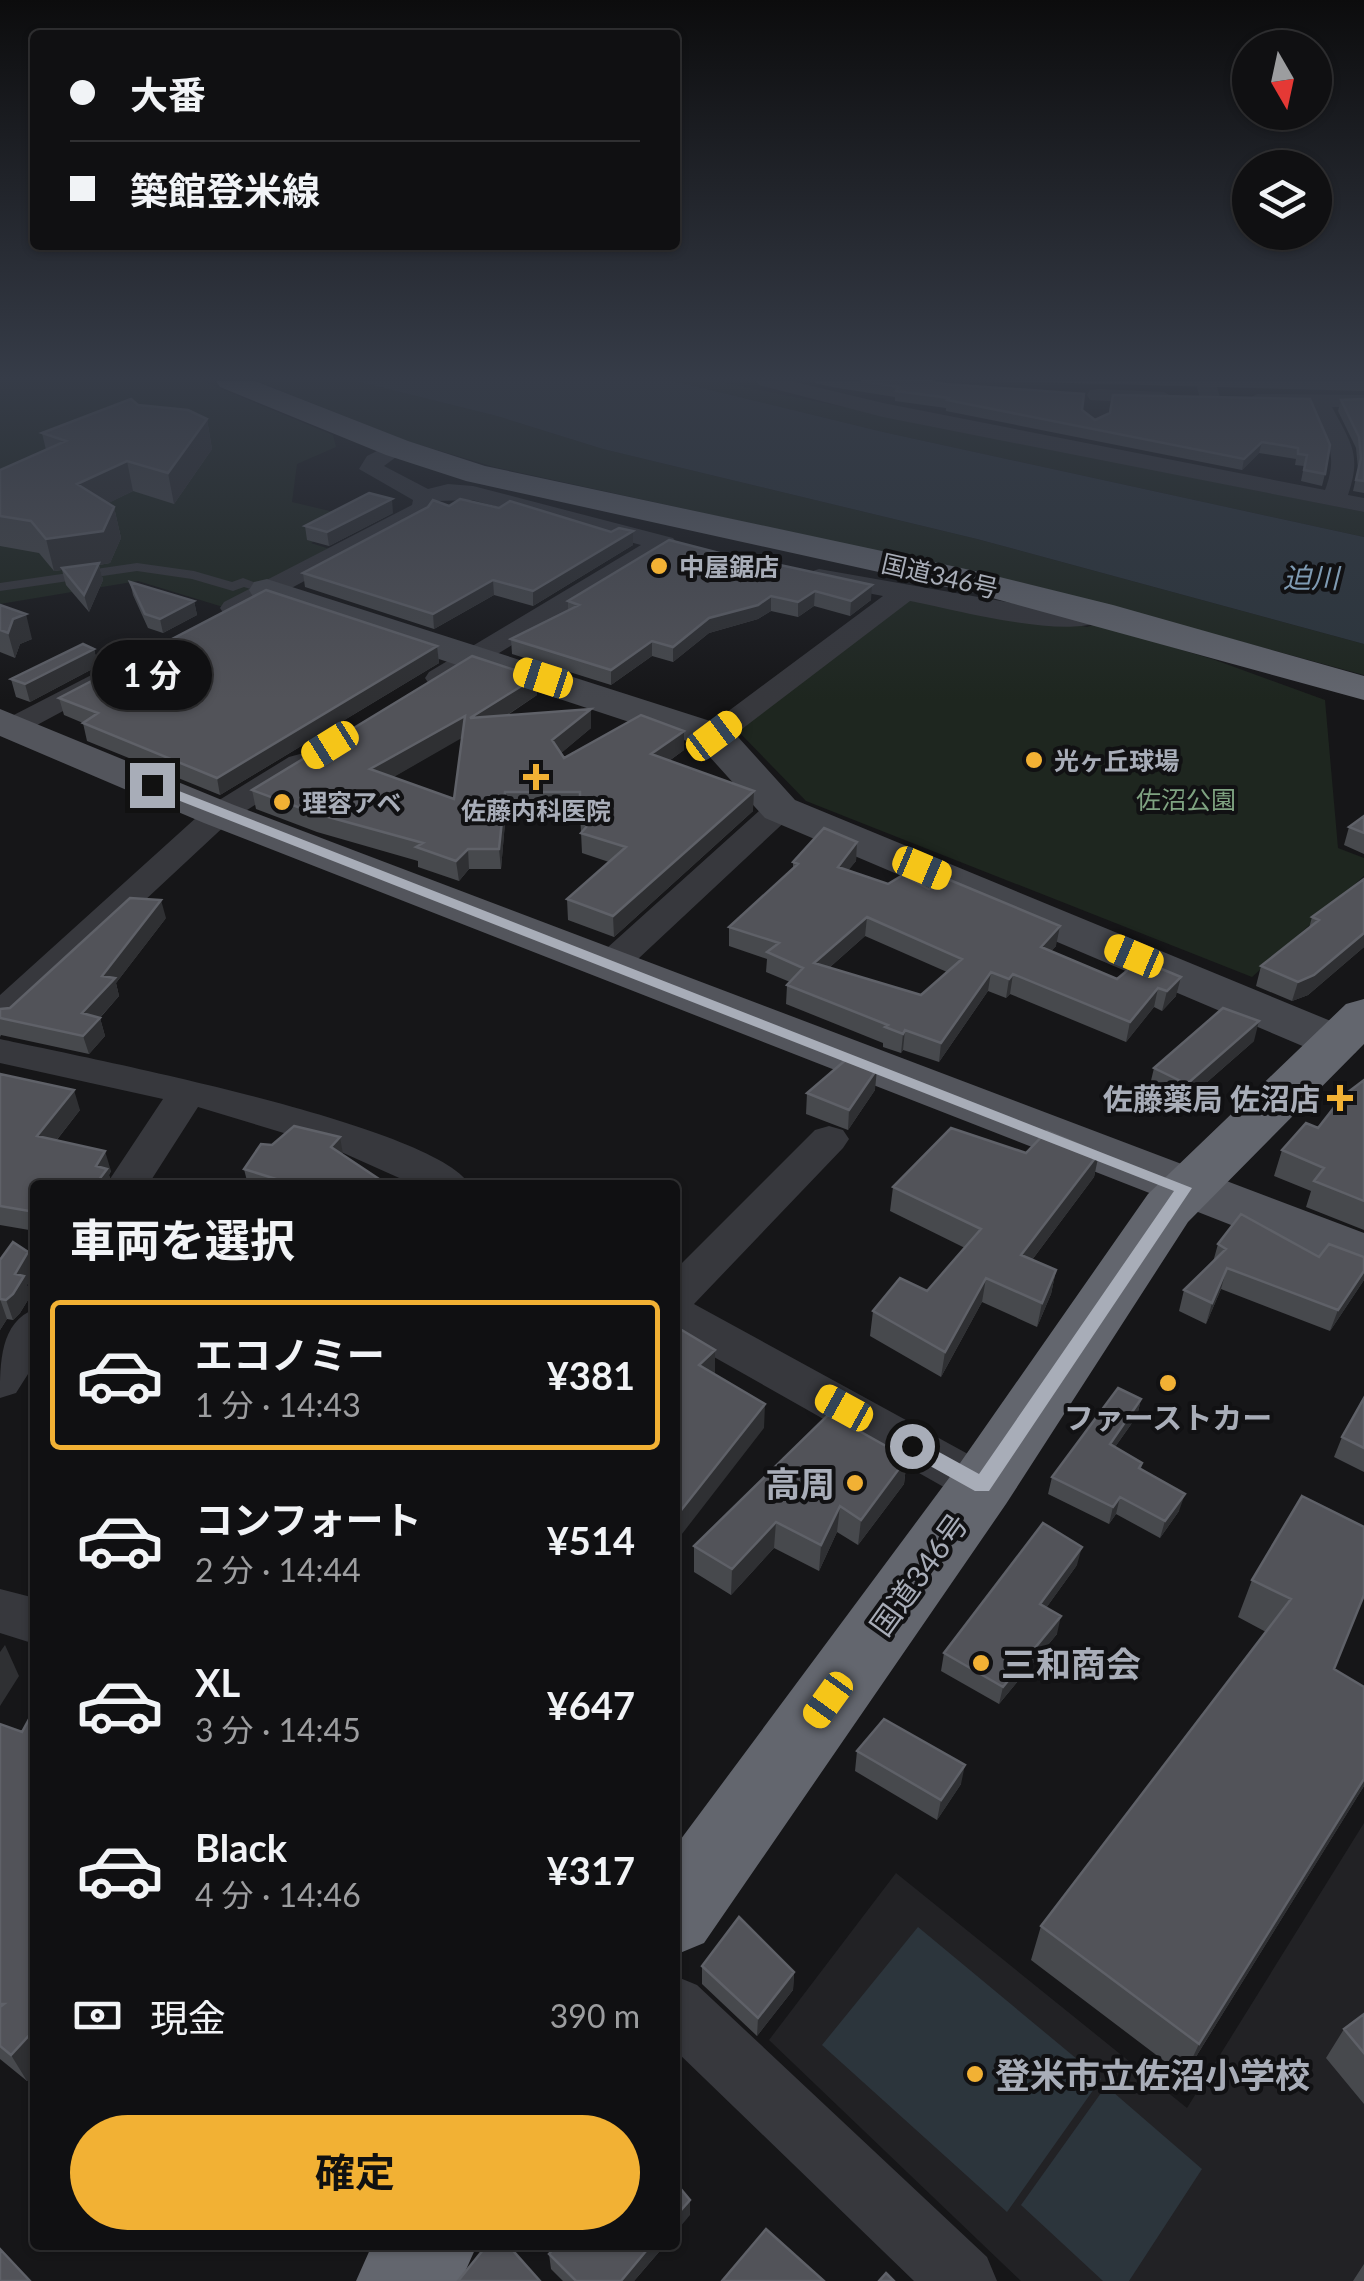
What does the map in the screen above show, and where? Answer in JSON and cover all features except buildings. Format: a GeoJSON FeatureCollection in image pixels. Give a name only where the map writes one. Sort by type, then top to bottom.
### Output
{"type":"FeatureCollection","features":[{"type":"Feature","properties":{"kind":"highway","name":"国道346号"},"geometry":{"type":"LineString","coordinates":[[538,487],[886,562],[1100,613],[1364,688]]}},
{"type":"Feature","properties":{"kind":"highway","name":"国道346号"},"geometry":{"type":"LineString","coordinates":[[680,1907],[982,1485],[1184,1188],[1355,1036]]}},
{"type":"Feature","properties":{"kind":"highway"},"geometry":{"type":"LineString","coordinates":[[403,2281],[426,2250]]}},
{"type":"Feature","properties":{"kind":"main road"},"geometry":{"type":"LineString","coordinates":[[8,729],[1364,1256]]}},
{"type":"Feature","properties":{"kind":"street"},"geometry":{"type":"LineString","coordinates":[[407,487],[426,497],[448,492],[474,493],[672,545],[408,697]]}},
{"type":"Feature","properties":{"kind":"street"},"geometry":{"type":"LineString","coordinates":[[1290,487],[1364,505]]}},
{"type":"Feature","properties":{"kind":"street"},"geometry":{"type":"LineString","coordinates":[[1334,499],[1338,487]]}},
{"type":"Feature","properties":{"kind":"street"},"geometry":{"type":"LineString","coordinates":[[216,617],[418,513],[428,503],[426,497]]}},
{"type":"Feature","properties":{"kind":"street"},"geometry":{"type":"LineString","coordinates":[[796,572],[1069,621],[1089,619],[1100,613]]}},
{"type":"Feature","properties":{"kind":"street"},"geometry":{"type":"LineString","coordinates":[[267,590],[714,736],[780,809],[1355,1036]]}},
{"type":"Feature","properties":{"kind":"street"},"geometry":{"type":"LineString","coordinates":[[714,736],[902,594]]}},
{"type":"Feature","properties":{"kind":"street"},"geometry":{"type":"LineString","coordinates":[[8,729],[132,663]]}},
{"type":"Feature","properties":{"kind":"street"},"geometry":{"type":"LineString","coordinates":[[0,1015],[219,814],[326,746]]}},
{"type":"Feature","properties":{"kind":"street"},"geometry":{"type":"LineString","coordinates":[[610,966],[780,809]]}},
{"type":"Feature","properties":{"kind":"street"},"geometry":{"type":"LineString","coordinates":[[0,1051],[186,1095],[365,1144],[439,1180]]}},
{"type":"Feature","properties":{"kind":"street"},"geometry":{"type":"LineString","coordinates":[[130,1180],[186,1095]]}},
{"type":"Feature","properties":{"kind":"street"},"geometry":{"type":"LineString","coordinates":[[680,1293],[829,1140]]}},
{"type":"Feature","properties":{"kind":"street"},"geometry":{"type":"LineString","coordinates":[[680,1317],[982,1485]]}},
{"type":"Feature","properties":{"kind":"street"},"geometry":{"type":"LineString","coordinates":[[0,1380],[30,1334]]}},
{"type":"Feature","properties":{"kind":"street"},"geometry":{"type":"LineString","coordinates":[[0,1610],[30,1619]]}},
{"type":"Feature","properties":{"kind":"street"},"geometry":{"type":"LineString","coordinates":[[680,2012],[963,2281]]}},
{"type":"Feature","properties":{"kind":"lane"},"geometry":{"type":"LineString","coordinates":[[0,588],[136,567],[194,575],[233,587],[243,582],[267,590]]}},
{"type":"Feature","properties":{"kind":"shaded area","name":"登米市立佐沼小学校"},"geometry":{"type":"Polygon","coordinates":[[[1364,1823],[1364,2281],[1021,2281],[769,2040],[896,1873],[1187,2108],[1364,1823]]]}},
{"type":"Feature","properties":{"kind":"green space"},"geometry":{"type":"Polygon","coordinates":[[[0,487],[294,487],[292,502],[359,518],[311,543],[339,552],[233,610],[138,581],[0,604],[0,487]]]}},
{"type":"Feature","properties":{"kind":"green space"},"geometry":{"type":"Polygon","coordinates":[[[587,487],[763,487],[977,539],[1364,644],[1364,675],[1032,585],[587,487]]]}},
{"type":"Feature","properties":{"kind":"green space"},"geometry":{"type":"Polygon","coordinates":[[[1137,487],[1242,487],[1364,512],[1364,537],[1137,487]]]}},
{"type":"Feature","properties":{"kind":"green space","name":"佐沼公園"},"geometry":{"type":"Polygon","coordinates":[[[931,595],[1087,627],[1096,624],[1215,660],[1325,700],[1338,848],[1364,858],[1364,876],[1252,977],[806,801],[735,728],[910,600],[931,595]]]}},
{"type":"Feature","properties":{"kind":"water","name":"迫川"},"geometry":{"type":"Polygon","coordinates":[[[763,487],[1137,487],[1364,537],[1364,644],[977,539],[763,487]]]}},
{"type":"Feature","properties":{"kind":"water"},"geometry":{"type":"Polygon","coordinates":[[[918,1927],[1101,2079],[1007,2212],[822,2045],[918,1927]]]}},
{"type":"Feature","properties":{"kind":"water"},"geometry":{"type":"Polygon","coordinates":[[[1106,2086],[1202,2169],[1129,2281],[1103,2281],[1021,2205],[1106,2086]]]}},
{"type":"Feature","properties":{"kind":"place","name":"中屋鋸店"},"geometry":{"type":"Point","coordinates":[659,566]}},
{"type":"Feature","properties":{"kind":"place","name":"光ヶ丘球場"},"geometry":{"type":"Point","coordinates":[1034,760]}},
{"type":"Feature","properties":{"kind":"place","name":"佐藤内科医院"},"geometry":{"type":"Point","coordinates":[536,777]}},
{"type":"Feature","properties":{"kind":"place","name":"理容アベ"},"geometry":{"type":"Point","coordinates":[282,802]}},
{"type":"Feature","properties":{"kind":"place","name":"佐藤薬局 佐沼店"},"geometry":{"type":"Point","coordinates":[1340,1098]}},
{"type":"Feature","properties":{"kind":"place","name":"ファーストカー"},"geometry":{"type":"Point","coordinates":[1168,1383]}},
{"type":"Feature","properties":{"kind":"place","name":"高周"},"geometry":{"type":"Point","coordinates":[855,1483]}},
{"type":"Feature","properties":{"kind":"place","name":"三和商会"},"geometry":{"type":"Point","coordinates":[981,1663]}},
{"type":"Feature","properties":{"kind":"place","name":"登米市立佐沼小学校"},"geometry":{"type":"Point","coordinates":[975,2074]}},
{"type":"Feature","properties":{"kind":"route"},"geometry":{"type":"LineString","coordinates":[[152,785],[1184,1188],[982,1485],[912,1446]]}}]}
